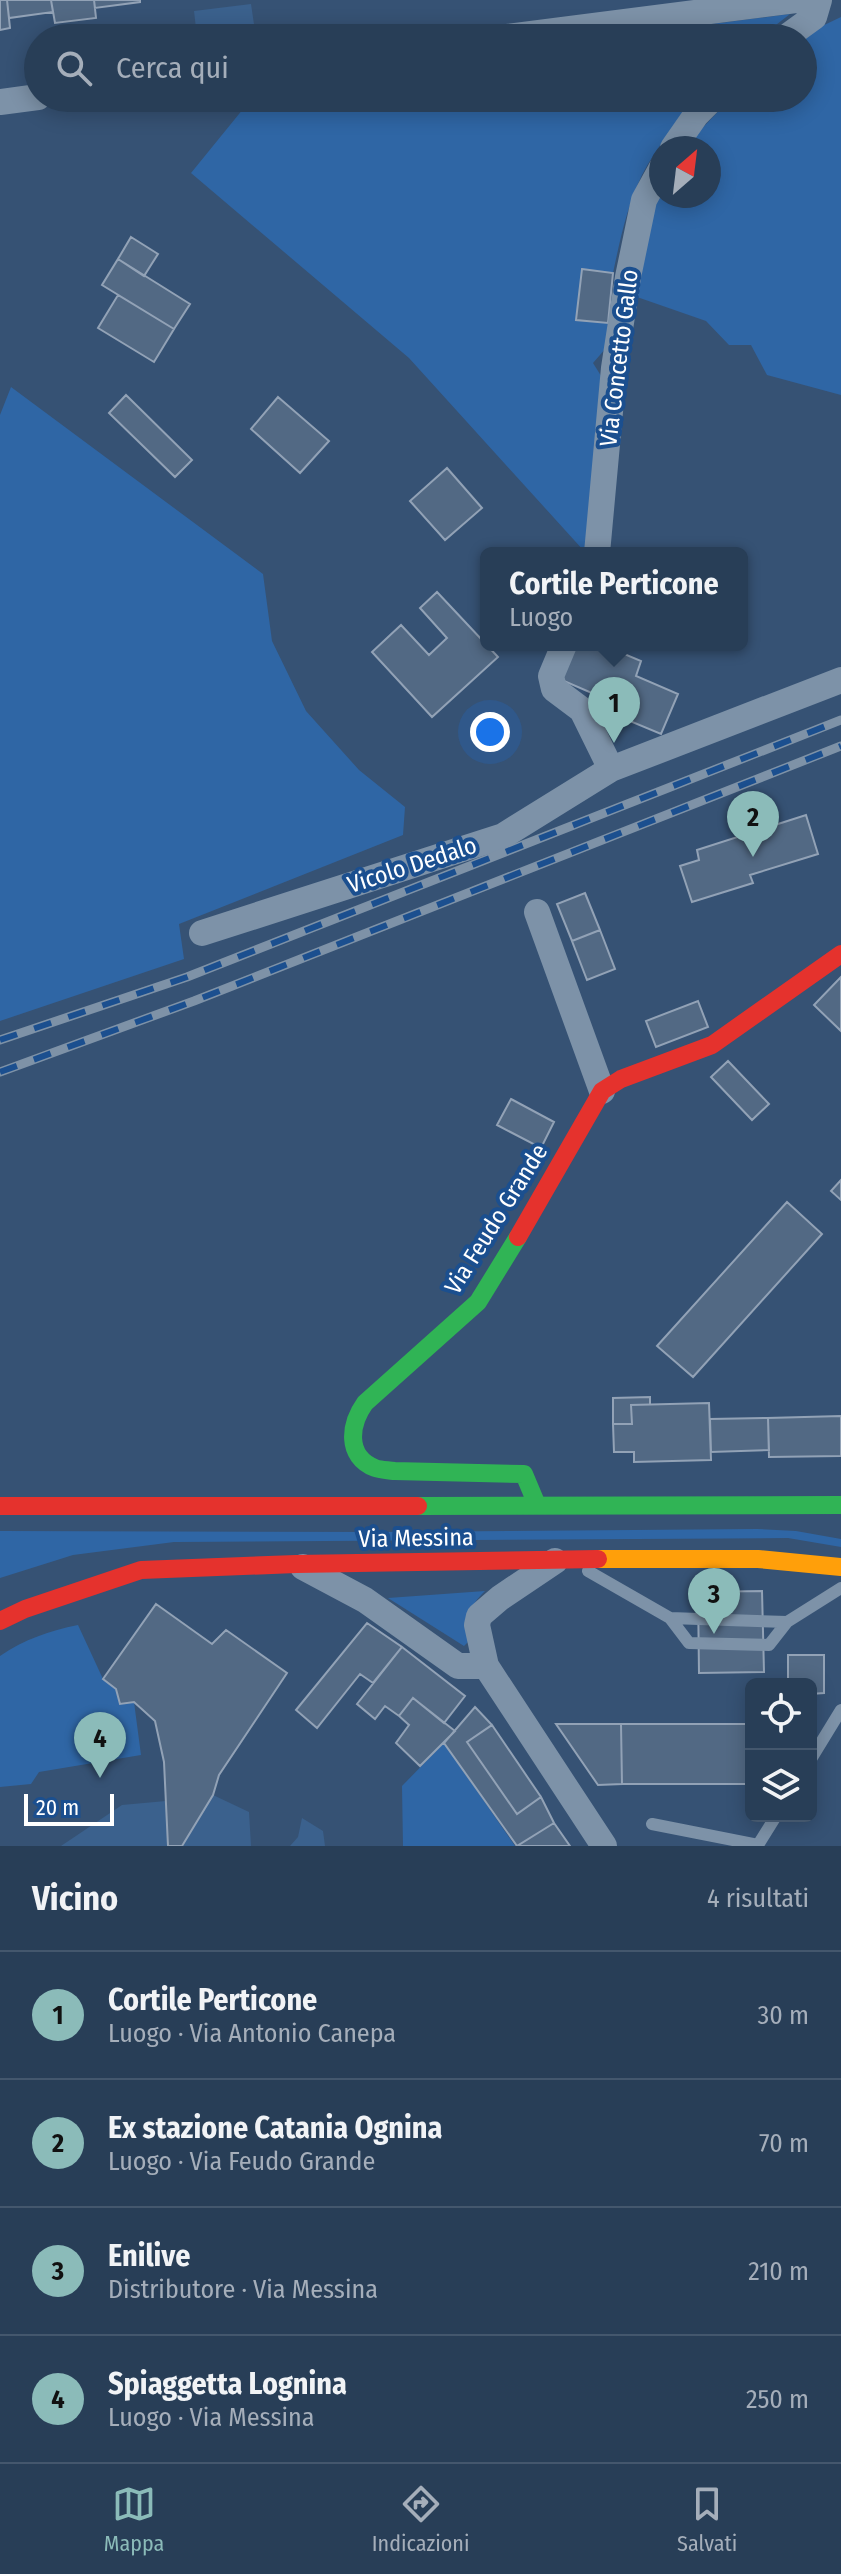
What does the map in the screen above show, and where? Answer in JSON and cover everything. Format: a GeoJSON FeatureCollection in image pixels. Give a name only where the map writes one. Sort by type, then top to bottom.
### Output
{"type":"FeatureCollection","features":[{"type":"Feature","properties":{"kind":"main road"},"geometry":{"type":"LineString","coordinates":[[602,1091],[621,1079],[712,1045],[841,954]]}},
{"type":"Feature","properties":{"kind":"main road","name":"Via Feudo Grande"},"geometry":{"type":"LineString","coordinates":[[537,1505],[524,1474],[375,1468],[364,1460],[355,1447],[352,1431],[355,1417],[365,1403],[478,1302],[538,1205],[602,1091]]}},
{"type":"Feature","properties":{"kind":"main road","name":"Via Messina"},"geometry":{"type":"LineString","coordinates":[[0,1506],[841,1505]]}},
{"type":"Feature","properties":{"kind":"main road"},"geometry":{"type":"LineString","coordinates":[[791,1506],[841,1523]]}},
{"type":"Feature","properties":{"kind":"main road","name":"Via Messina"},"geometry":{"type":"LineString","coordinates":[[0,1621],[25,1609],[141,1570],[296,1564],[758,1559],[841,1567]]}},
{"type":"Feature","properties":{"kind":"main road"},"geometry":{"type":"LineString","coordinates":[[85,1571],[141,1570]]}},
{"type":"Feature","properties":{"kind":"street"},"geometry":{"type":"LineString","coordinates":[[608,24],[796,0]]}},
{"type":"Feature","properties":{"kind":"street"},"geometry":{"type":"LineString","coordinates":[[804,24],[814,17],[819,0]]}},
{"type":"Feature","properties":{"kind":"street"},"geometry":{"type":"LineString","coordinates":[[0,102],[24,99]]}},
{"type":"Feature","properties":{"kind":"street"},"geometry":{"type":"LineString","coordinates":[[681,136],[699,112]]}},
{"type":"Feature","properties":{"kind":"street","name":"Via Concetto Gallo"},"geometry":{"type":"LineString","coordinates":[[598,547],[614,368],[628,277],[644,200],[649,191]]}},
{"type":"Feature","properties":{"kind":"street"},"geometry":{"type":"LineString","coordinates":[[561,651],[551,676],[554,689],[582,710],[611,769]]}},
{"type":"Feature","properties":{"kind":"street","name":"Vicolo Dedalo"},"geometry":{"type":"LineString","coordinates":[[202,933],[503,836],[611,769],[841,680]]}},
{"type":"Feature","properties":{"kind":"street"},"geometry":{"type":"LineString","coordinates":[[537,912],[602,1091]]}},
{"type":"Feature","properties":{"kind":"street"},"geometry":{"type":"LineString","coordinates":[[562,1560],[500,1598],[479,1616],[477,1625],[486,1666],[604,1846]]}},
{"type":"Feature","properties":{"kind":"street"},"geometry":{"type":"LineString","coordinates":[[296,1564],[365,1600],[458,1666],[486,1666]]}},
{"type":"Feature","properties":{"kind":"lane"},"geometry":{"type":"LineString","coordinates":[[562,1560],[670,1618],[689,1643],[769,1645],[787,1622],[841,1588]]}},
{"type":"Feature","properties":{"kind":"lane"},"geometry":{"type":"LineString","coordinates":[[670,1618],[787,1622]]}},
{"type":"Feature","properties":{"kind":"lane"},"geometry":{"type":"LineString","coordinates":[[817,1750],[841,1710]]}},
{"type":"Feature","properties":{"kind":"lane"},"geometry":{"type":"LineString","coordinates":[[652,1824],[758,1845],[772,1822]]}},
{"type":"Feature","properties":{"kind":"shaded area"},"geometry":{"type":"Polygon","coordinates":[[[251,4],[254,24],[196,24],[194,11],[251,4]]]}},
{"type":"Feature","properties":{"kind":"shaded area"},"geometry":{"type":"Polygon","coordinates":[[[790,14],[777,24],[713,24],[790,14]]]}},
{"type":"Feature","properties":{"kind":"shaded area"},"geometry":{"type":"Polygon","coordinates":[[[841,17],[841,395],[767,375],[751,345],[729,345],[706,321],[637,297],[646,227],[654,208],[721,208],[721,136],[695,136],[718,112],[817,112],[817,28],[841,17]]]}},
{"type":"Feature","properties":{"kind":"shaded area"},"geometry":{"type":"Polygon","coordinates":[[[241,112],[687,112],[668,136],[649,136],[649,163],[628,211],[613,273],[582,270],[576,320],[608,323],[606,348],[593,363],[603,379],[592,516],[585,547],[580,547],[409,358],[191,173],[241,112]]]}},
{"type":"Feature","properties":{"kind":"shaded area"},"geometry":{"type":"Polygon","coordinates":[[[11,387],[263,574],[272,641],[306,711],[359,770],[405,807],[403,835],[179,924],[184,959],[0,1021],[0,415],[11,387]]]}},
{"type":"Feature","properties":{"kind":"shaded area"},"geometry":{"type":"Polygon","coordinates":[[[0,1531],[796,1531],[841,1539],[841,1547],[788,1538],[174,1542],[73,1555],[0,1578],[0,1531]]]}},
{"type":"Feature","properties":{"kind":"shaded area"},"geometry":{"type":"Polygon","coordinates":[[[485,1591],[471,1609],[468,1642],[464,1646],[388,1598],[485,1591]]]}},
{"type":"Feature","properties":{"kind":"shaded area"},"geometry":{"type":"Polygon","coordinates":[[[78,1625],[103,1679],[116,1689],[120,1704],[134,1702],[141,1755],[39,1772],[31,1784],[0,1787],[0,1656],[38,1636],[78,1625]]]}},
{"type":"Feature","properties":{"kind":"shaded area"},"geometry":{"type":"Polygon","coordinates":[[[444,1743],[515,1846],[403,1846],[402,1786],[444,1743]]]}},
{"type":"Feature","properties":{"kind":"shaded area"},"geometry":{"type":"Polygon","coordinates":[[[213,1795],[249,1812],[251,1846],[182,1846],[213,1795]]]}},
{"type":"Feature","properties":{"kind":"shaded area"},"geometry":{"type":"Polygon","coordinates":[[[166,1801],[168,1846],[61,1846],[122,1805],[166,1801]]]}},
{"type":"Feature","properties":{"kind":"shaded area"},"geometry":{"type":"Polygon","coordinates":[[[302,1818],[323,1831],[325,1846],[290,1846],[298,1837],[302,1818]]]}},
{"type":"Feature","properties":{"kind":"building"},"geometry":{"type":"Polygon","coordinates":[[[0,0],[7,0],[10,28],[0,30],[0,0]]]}},
{"type":"Feature","properties":{"kind":"building"},"geometry":{"type":"Polygon","coordinates":[[[7,0],[51,0],[53,12],[9,18],[7,0]]]}},
{"type":"Feature","properties":{"kind":"building"},"geometry":{"type":"Polygon","coordinates":[[[51,0],[94,0],[96,18],[55,23],[51,0]]]}},
{"type":"Feature","properties":{"kind":"building"},"geometry":{"type":"Polygon","coordinates":[[[94,0],[140,0],[140,2],[95,8],[94,0]]]}},
{"type":"Feature","properties":{"kind":"building"},"geometry":{"type":"Polygon","coordinates":[[[131,237],[158,254],[144,276],[118,259],[131,237]]]}},
{"type":"Feature","properties":{"kind":"building"},"geometry":{"type":"Polygon","coordinates":[[[118,259],[190,304],[174,329],[102,285],[118,259]]]}},
{"type":"Feature","properties":{"kind":"building"},"geometry":{"type":"Polygon","coordinates":[[[582,269],[613,273],[608,323],[576,320],[582,269]]]}},
{"type":"Feature","properties":{"kind":"building"},"geometry":{"type":"Polygon","coordinates":[[[118,295],[174,329],[154,362],[98,328],[118,295]]]}},
{"type":"Feature","properties":{"kind":"building"},"geometry":{"type":"Polygon","coordinates":[[[126,395],[192,460],[175,477],[109,413],[126,395]]]}},
{"type":"Feature","properties":{"kind":"building"},"geometry":{"type":"Polygon","coordinates":[[[278,397],[329,441],[300,473],[251,429],[278,397]]]}},
{"type":"Feature","properties":{"kind":"building"},"geometry":{"type":"Polygon","coordinates":[[[447,468],[482,508],[445,540],[410,501],[447,468]]]}},
{"type":"Feature","properties":{"kind":"building"},"geometry":{"type":"Polygon","coordinates":[[[437,592],[480,638],[480,651],[492,651],[498,657],[432,717],[372,652],[401,625],[429,655],[447,638],[420,608],[437,592]]]}},
{"type":"Feature","properties":{"kind":"building"},"geometry":{"type":"Polygon","coordinates":[[[568,651],[617,651],[641,661],[636,676],[678,694],[661,734],[625,719],[629,709],[557,678],[568,651]]]}},
{"type":"Feature","properties":{"kind":"building"},"geometry":{"type":"Polygon","coordinates":[[[806,815],[818,854],[750,875],[753,883],[692,902],[680,866],[699,860],[697,850],[806,815]]]}},
{"type":"Feature","properties":{"kind":"building"},"geometry":{"type":"Polygon","coordinates":[[[585,893],[600,930],[572,941],[557,904],[585,893]]]}},
{"type":"Feature","properties":{"kind":"building"},"geometry":{"type":"Polygon","coordinates":[[[600,930],[615,969],[587,980],[572,941],[600,930]]]}},
{"type":"Feature","properties":{"kind":"building"},"geometry":{"type":"Polygon","coordinates":[[[841,977],[841,1031],[814,1005],[841,977]]]}},
{"type":"Feature","properties":{"kind":"building"},"geometry":{"type":"Polygon","coordinates":[[[698,1001],[708,1027],[656,1047],[646,1021],[698,1001]]]}},
{"type":"Feature","properties":{"kind":"building"},"geometry":{"type":"Polygon","coordinates":[[[728,1061],[769,1104],[752,1120],[711,1077],[728,1061]]]}},
{"type":"Feature","properties":{"kind":"building"},"geometry":{"type":"Polygon","coordinates":[[[511,1099],[554,1122],[541,1148],[497,1125],[511,1099]]]}},
{"type":"Feature","properties":{"kind":"building"},"geometry":{"type":"Polygon","coordinates":[[[841,1180],[841,1200],[831,1191],[841,1180]]]}},
{"type":"Feature","properties":{"kind":"building"},"geometry":{"type":"Polygon","coordinates":[[[787,1202],[822,1234],[693,1377],[657,1346],[787,1202]]]}},
{"type":"Feature","properties":{"kind":"building"},"geometry":{"type":"Polygon","coordinates":[[[650,1397],[650,1405],[631,1405],[632,1424],[613,1424],[613,1398],[650,1397]]]}},
{"type":"Feature","properties":{"kind":"building"},"geometry":{"type":"Polygon","coordinates":[[[709,1403],[711,1460],[634,1462],[634,1452],[614,1452],[613,1424],[632,1424],[631,1405],[709,1403]]]}},
{"type":"Feature","properties":{"kind":"building"},"geometry":{"type":"Polygon","coordinates":[[[841,1416],[841,1456],[769,1457],[768,1418],[841,1416]]]}},
{"type":"Feature","properties":{"kind":"building"},"geometry":{"type":"Polygon","coordinates":[[[768,1418],[769,1450],[711,1452],[710,1419],[768,1418]]]}},
{"type":"Feature","properties":{"kind":"building"},"geometry":{"type":"Polygon","coordinates":[[[762,1591],[764,1672],[699,1673],[698,1592],[762,1591]]]}},
{"type":"Feature","properties":{"kind":"building"},"geometry":{"type":"Polygon","coordinates":[[[156,1604],[212,1644],[226,1630],[287,1673],[219,1775],[213,1795],[182,1846],[168,1846],[164,1762],[155,1721],[134,1702],[120,1704],[116,1689],[103,1679],[156,1604]]]}},
{"type":"Feature","properties":{"kind":"building"},"geometry":{"type":"Polygon","coordinates":[[[367,1623],[402,1647],[373,1683],[360,1674],[317,1728],[296,1710],[367,1623]]]}},
{"type":"Feature","properties":{"kind":"building"},"geometry":{"type":"Polygon","coordinates":[[[402,1647],[465,1696],[444,1723],[413,1698],[399,1716],[385,1706],[375,1719],[357,1704],[402,1647]]]}},
{"type":"Feature","properties":{"kind":"building"},"geometry":{"type":"Polygon","coordinates":[[[788,1655],[824,1655],[824,1693],[817,1694],[817,1678],[788,1678],[788,1655]]]}},
{"type":"Feature","properties":{"kind":"building"},"geometry":{"type":"Polygon","coordinates":[[[413,1698],[455,1731],[420,1766],[396,1743],[409,1725],[399,1716],[413,1698]]]}},
{"type":"Feature","properties":{"kind":"building"},"geometry":{"type":"Polygon","coordinates":[[[475,1707],[492,1725],[467,1742],[517,1814],[541,1797],[554,1823],[517,1846],[444,1743],[475,1707]]]}},
{"type":"Feature","properties":{"kind":"building"},"geometry":{"type":"Polygon","coordinates":[[[556,1724],[621,1724],[622,1784],[598,1785],[556,1724]]]}},
{"type":"Feature","properties":{"kind":"building"},"geometry":{"type":"Polygon","coordinates":[[[621,1724],[745,1724],[745,1784],[622,1784],[621,1724]]]}},
{"type":"Feature","properties":{"kind":"building"},"geometry":{"type":"Polygon","coordinates":[[[492,1725],[541,1797],[517,1814],[467,1742],[492,1725]]]}},
{"type":"Feature","properties":{"kind":"building"},"geometry":{"type":"Polygon","coordinates":[[[554,1823],[570,1846],[517,1846],[554,1823]]]}},
{"type":"Feature","properties":{"kind":"railway"},"geometry":{"type":"LineString","coordinates":[[0,1040],[187,977],[841,720]]}},
{"type":"Feature","properties":{"kind":"railway"},"geometry":{"type":"LineString","coordinates":[[0,1072],[194,1001],[841,746]]}},
{"type":"Feature","properties":{"kind":"traffic: fast"},"geometry":{"type":"LineString","coordinates":[[518,1237],[478,1302],[365,1403],[356,1420],[353,1439],[365,1463],[379,1469],[524,1474],[537,1505]]}},
{"type":"Feature","properties":{"kind":"traffic: fast"},"geometry":{"type":"LineString","coordinates":[[418,1506],[841,1505]]}},
{"type":"Feature","properties":{"kind":"traffic: slow"},"geometry":{"type":"LineString","coordinates":[[598,1559],[758,1559],[841,1567]]}},
{"type":"Feature","properties":{"kind":"traffic: jam"},"geometry":{"type":"LineString","coordinates":[[518,1237],[602,1091],[621,1079],[712,1045],[841,954]]}},
{"type":"Feature","properties":{"kind":"traffic: jam"},"geometry":{"type":"LineString","coordinates":[[0,1506],[418,1506]]}},
{"type":"Feature","properties":{"kind":"traffic: jam"},"geometry":{"type":"LineString","coordinates":[[0,1621],[25,1609],[141,1570],[598,1559]]}},
{"type":"Feature","properties":{"kind":"place","name":"Cortile Perticone"},"geometry":{"type":"Point","coordinates":[614,743]}},
{"type":"Feature","properties":{"kind":"place","name":"Ex stazione Catania Ognina"},"geometry":{"type":"Point","coordinates":[753,857]}},
{"type":"Feature","properties":{"kind":"place","name":"Enilive"},"geometry":{"type":"Point","coordinates":[714,1634]}},
{"type":"Feature","properties":{"kind":"place","name":"Spiaggetta Lognina"},"geometry":{"type":"Point","coordinates":[100,1778]}}]}
